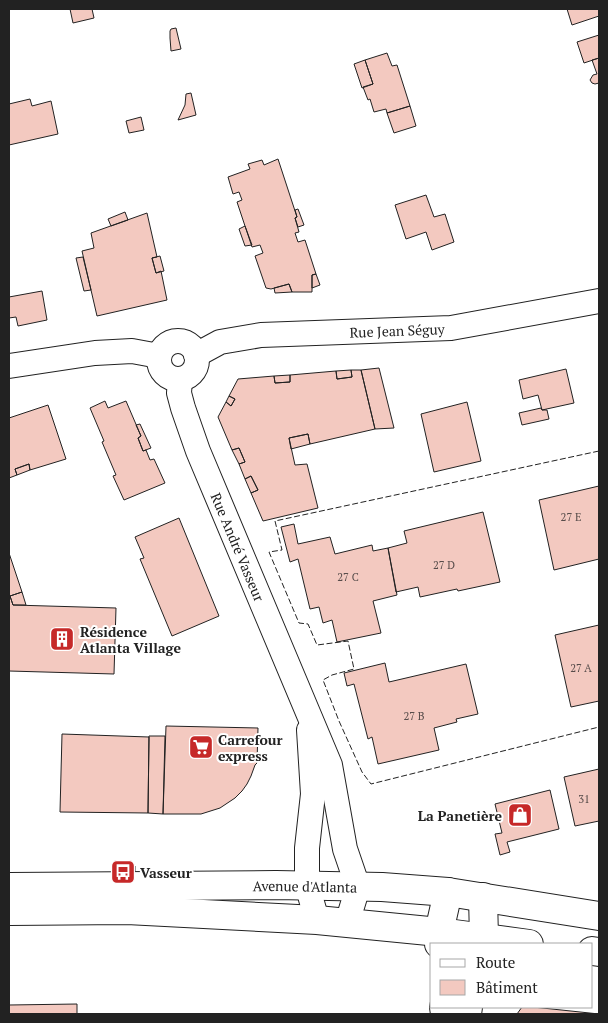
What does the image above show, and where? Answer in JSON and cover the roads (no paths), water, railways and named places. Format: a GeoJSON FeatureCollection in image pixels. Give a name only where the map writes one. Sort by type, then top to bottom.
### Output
{"type":"FeatureCollection","features":[{"type":"Feature","properties":{"kind":"main road","name":"Avenue d'Atlanta"},"geometry":{"type":"LineString","coordinates":[[9,887],[276,884],[382,887],[448,892],[599,916]]}},
{"type":"Feature","properties":{"kind":"main road"},"geometry":{"type":"LineString","coordinates":[[439,938],[448,892]]}},
{"type":"Feature","properties":{"kind":"main road"},"geometry":{"type":"LineString","coordinates":[[483,897],[483,941]]}},
{"type":"Feature","properties":{"kind":"main road"},"geometry":{"type":"LineString","coordinates":[[9,911],[127,910],[318,920],[439,938],[514,943]]}},
{"type":"Feature","properties":{"kind":"street","name":"Rue Jean Séguy"},"geometry":{"type":"LineString","coordinates":[[196,355],[220,342],[261,335],[451,328],[599,301]]}},
{"type":"Feature","properties":{"kind":"street"},"geometry":{"type":"LineString","coordinates":[[171,342],[184,342],[194,350],[196,355],[197,362],[195,368],[187,377],[174,379],[169,377],[160,368],[159,356],[161,350],[171,342]]}},
{"type":"Feature","properties":{"kind":"street"},"geometry":{"type":"LineString","coordinates":[[9,366],[95,353],[132,351],[159,356]]}},
{"type":"Feature","properties":{"kind":"street","name":"Rue André Vasseur"},"geometry":{"type":"LineString","coordinates":[[180,379],[179,393],[198,451],[330,765],[345,849],[358,887]]}},
{"type":"Feature","properties":{"kind":"street","name":"Rue André Vasseur"},"geometry":{"type":"LineString","coordinates":[[308,710],[313,794],[307,848],[307,885],[318,920]]}},
{"type":"Feature","properties":{"kind":"street"},"geometry":{"type":"LineString","coordinates":[[347,923],[358,887]]}},
{"type":"Feature","properties":{"kind":"place","name":"Résidence Atlanta Village"},"geometry":{"type":"Point","coordinates":[62,639]}},
{"type":"Feature","properties":{"kind":"place","name":"Carrefour express"},"geometry":{"type":"Point","coordinates":[201,747]}},
{"type":"Feature","properties":{"kind":"place","name":"La Panetière"},"geometry":{"type":"Point","coordinates":[520,815]}},
{"type":"Feature","properties":{"kind":"place","name":"Vasseur"},"geometry":{"type":"Point","coordinates":[123,872]}}]}
